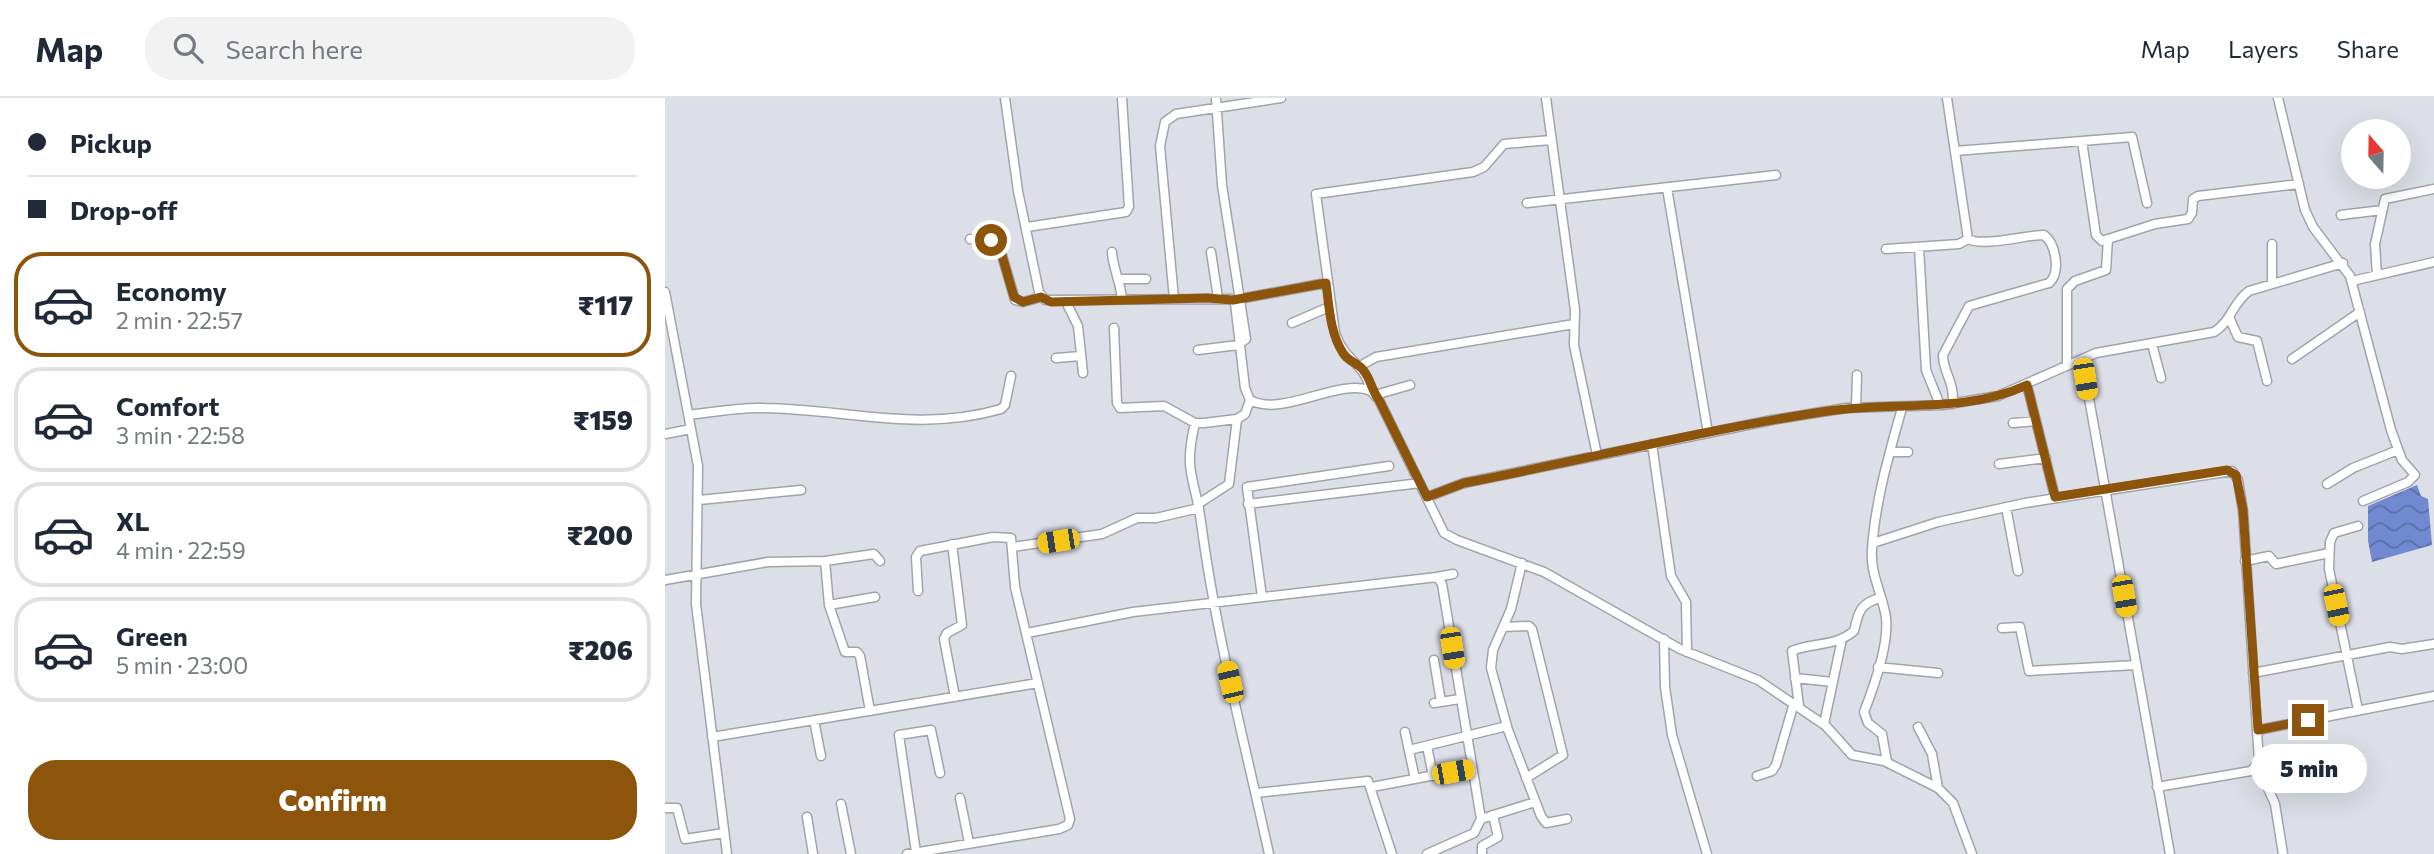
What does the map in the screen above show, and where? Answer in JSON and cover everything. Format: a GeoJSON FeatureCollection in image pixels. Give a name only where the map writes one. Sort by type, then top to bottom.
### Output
{"type":"FeatureCollection","features":[{"type":"Feature","properties":{"kind":"street"},"geometry":{"type":"LineString","coordinates":[[1005,98],[1041,297]]}},
{"type":"Feature","properties":{"kind":"street"},"geometry":{"type":"LineString","coordinates":[[1027,227],[1126,212],[1129,207],[1122,98]]}},
{"type":"Feature","properties":{"kind":"street"},"geometry":{"type":"LineString","coordinates":[[1114,328],[1118,407],[1164,406],[1195,423],[1237,419],[1245,414],[1250,400],[1245,388],[1238,345],[1237,299],[1221,185],[1216,98]]}},
{"type":"Feature","properties":{"kind":"street"},"geometry":{"type":"LineString","coordinates":[[1174,299],[1160,146],[1165,122],[1176,114],[1281,98]]}},
{"type":"Feature","properties":{"kind":"street"},"geometry":{"type":"LineString","coordinates":[[1546,98],[1574,324],[1574,345],[1597,455]]}},
{"type":"Feature","properties":{"kind":"street"},"geometry":{"type":"LineString","coordinates":[[1947,98],[1968,239]]}},
{"type":"Feature","properties":{"kind":"street"},"geometry":{"type":"LineString","coordinates":[[2278,98],[2309,220],[2343,263],[2352,281],[2398,450],[2413,472],[2414,477],[2363,500]]}},
{"type":"Feature","properties":{"kind":"street"},"geometry":{"type":"LineString","coordinates":[[1955,151],[2133,138],[2147,203]]}},
{"type":"Feature","properties":{"kind":"street"},"geometry":{"type":"LineString","coordinates":[[1551,140],[1504,145],[1484,167],[1476,171],[1318,191],[1315,201],[1329,307],[1343,354],[1367,374],[1373,393],[1441,529],[1450,537],[1523,563],[1687,652],[1758,680],[1824,724],[1852,755],[1887,762],[1938,788],[1953,803],[1972,854]]}},
{"type":"Feature","properties":{"kind":"street"},"geometry":{"type":"LineString","coordinates":[[2082,141],[2096,235],[2099,240],[2187,219],[2192,213],[2193,199],[2198,196],[2299,184]]}},
{"type":"Feature","properties":{"kind":"street"},"geometry":{"type":"LineString","coordinates":[[1527,203],[1776,175]]}},
{"type":"Feature","properties":{"kind":"street"},"geometry":{"type":"LineString","coordinates":[[1667,188],[1709,433]]}},
{"type":"Feature","properties":{"kind":"street"},"geometry":{"type":"LineString","coordinates":[[2377,275],[2375,244],[2387,197],[2434,189]]}},
{"type":"Feature","properties":{"kind":"street"},"geometry":{"type":"LineString","coordinates":[[2341,215],[2382,210]]}},
{"type":"Feature","properties":{"kind":"street"},"geometry":{"type":"LineString","coordinates":[[1886,249],[1959,244],[1968,239],[1989,241],[2044,235],[2052,242],[2056,273],[2049,283],[1979,301],[1966,308],[1943,355],[1943,363],[1954,386],[1953,404]]}},
{"type":"Feature","properties":{"kind":"street"},"geometry":{"type":"LineString","coordinates":[[970,239],[991,240],[999,245],[1015,300],[1023,302],[1041,297],[1051,302],[1237,299],[1326,283]]}},
{"type":"Feature","properties":{"kind":"street"},"geometry":{"type":"LineString","coordinates":[[2067,365],[2067,289],[2075,281],[2106,270],[2108,239]]}},
{"type":"Feature","properties":{"kind":"street"},"geometry":{"type":"LineString","coordinates":[[2272,244],[2273,284]]}},
{"type":"Feature","properties":{"kind":"street"},"geometry":{"type":"LineString","coordinates":[[1919,247],[1926,370],[1940,405]]}},
{"type":"Feature","properties":{"kind":"street"},"geometry":{"type":"LineString","coordinates":[[1112,252],[1113,269],[1120,279],[1122,300]]}},
{"type":"Feature","properties":{"kind":"street"},"geometry":{"type":"LineString","coordinates":[[1211,253],[1218,298]]}},
{"type":"Feature","properties":{"kind":"street"},"geometry":{"type":"LineString","coordinates":[[2352,281],[2434,262]]}},
{"type":"Feature","properties":{"kind":"street"},"geometry":{"type":"LineString","coordinates":[[1427,497],[1464,483],[1772,420],[1856,408],[1953,404],[1998,396],[2082,359],[2119,348],[2214,332],[2229,317],[2245,294],[2343,263]]}},
{"type":"Feature","properties":{"kind":"street"},"geometry":{"type":"LineString","coordinates":[[1120,279],[1146,279]]}},
{"type":"Feature","properties":{"kind":"street"},"geometry":{"type":"LineString","coordinates":[[665,292],[698,466],[698,625],[727,854]]}},
{"type":"Feature","properties":{"kind":"street"},"geometry":{"type":"LineString","coordinates":[[1066,302],[1078,326],[1083,373]]}},
{"type":"Feature","properties":{"kind":"street"},"geometry":{"type":"LineString","coordinates":[[1292,323],[1329,307]]}},
{"type":"Feature","properties":{"kind":"street"},"geometry":{"type":"LineString","coordinates":[[2292,359],[2360,312]]}},
{"type":"Feature","properties":{"kind":"street"},"geometry":{"type":"LineString","coordinates":[[2229,317],[2237,335],[2257,341],[2267,382]]}},
{"type":"Feature","properties":{"kind":"street"},"geometry":{"type":"LineString","coordinates":[[1360,366],[1375,357],[1574,324]]}},
{"type":"Feature","properties":{"kind":"street"},"geometry":{"type":"LineString","coordinates":[[2152,344],[2161,378]]}},
{"type":"Feature","properties":{"kind":"street"},"geometry":{"type":"LineString","coordinates":[[1198,350],[1238,345]]}},
{"type":"Feature","properties":{"kind":"street"},"geometry":{"type":"LineString","coordinates":[[1056,358],[1081,356]]}},
{"type":"Feature","properties":{"kind":"street"},"geometry":{"type":"LineString","coordinates":[[2082,359],[2170,854]]}},
{"type":"Feature","properties":{"kind":"street"},"geometry":{"type":"LineString","coordinates":[[1856,408],[1857,375]]}},
{"type":"Feature","properties":{"kind":"street"},"geometry":{"type":"LineString","coordinates":[[689,415],[766,408],[900,421],[933,420],[1001,409],[1007,400],[1011,376]]}},
{"type":"Feature","properties":{"kind":"street"},"geometry":{"type":"LineString","coordinates":[[1250,400],[1268,404],[1352,389],[1373,393],[1410,384]]}},
{"type":"Feature","properties":{"kind":"street"},"geometry":{"type":"LineString","coordinates":[[2027,385],[2055,497]]}},
{"type":"Feature","properties":{"kind":"street"},"geometry":{"type":"LineString","coordinates":[[1887,762],[1882,734],[1868,723],[1864,716],[1878,667],[1886,620],[1872,568],[1873,543],[1890,452],[1902,408]]}},
{"type":"Feature","properties":{"kind":"street"},"geometry":{"type":"LineString","coordinates":[[1013,547],[1102,534],[1134,519],[1156,518],[1198,506],[1229,484],[1237,419]]}},
{"type":"Feature","properties":{"kind":"street"},"geometry":{"type":"LineString","coordinates":[[2013,423],[2036,421]]}},
{"type":"Feature","properties":{"kind":"street"},"geometry":{"type":"LineString","coordinates":[[1195,423],[1188,466],[1198,506],[1213,603],[1269,854]]}},
{"type":"Feature","properties":{"kind":"street"},"geometry":{"type":"LineString","coordinates":[[665,434],[691,429]]}},
{"type":"Feature","properties":{"kind":"street"},"geometry":{"type":"LineString","coordinates":[[1652,444],[1669,568],[1673,582],[1682,590],[1686,602],[1687,652]]}},
{"type":"Feature","properties":{"kind":"street"},"geometry":{"type":"LineString","coordinates":[[2327,484],[2353,468],[2398,450]]}},
{"type":"Feature","properties":{"kind":"street"},"geometry":{"type":"LineString","coordinates":[[1890,452],[1908,452]]}},
{"type":"Feature","properties":{"kind":"street"},"geometry":{"type":"LineString","coordinates":[[1999,464],[2046,458]]}},
{"type":"Feature","properties":{"kind":"street"},"geometry":{"type":"LineString","coordinates":[[1262,597],[1246,489],[1254,484],[1389,466]]}},
{"type":"Feature","properties":{"kind":"street"},"geometry":{"type":"LineString","coordinates":[[1873,543],[1938,522],[2055,497],[2232,471],[2238,480],[2243,510],[2258,730],[2258,766],[2275,804],[2283,854]]}},
{"type":"Feature","properties":{"kind":"street"},"geometry":{"type":"LineString","coordinates":[[1248,504],[1420,483]]}},
{"type":"Feature","properties":{"kind":"street"},"geometry":{"type":"LineString","coordinates":[[699,500],[801,490]]}},
{"type":"Feature","properties":{"kind":"street"},"geometry":{"type":"LineString","coordinates":[[2006,507],[2018,571]]}},
{"type":"Feature","properties":{"kind":"street"},"geometry":{"type":"LineString","coordinates":[[2358,526],[2334,533],[2329,553],[2330,579],[2358,710]]}},
{"type":"Feature","properties":{"kind":"street"},"geometry":{"type":"LineString","coordinates":[[918,590],[918,552],[1008,536],[1013,547],[1015,587],[1069,823],[1054,830],[911,853],[899,735],[931,730],[940,773]]}},
{"type":"Feature","properties":{"kind":"street"},"geometry":{"type":"LineString","coordinates":[[952,544],[962,625],[947,633],[944,639],[955,697]]}},
{"type":"Feature","properties":{"kind":"street"},"geometry":{"type":"LineString","coordinates":[[2245,561],[2269,556],[2276,564],[2329,553]]}},
{"type":"Feature","properties":{"kind":"street"},"geometry":{"type":"LineString","coordinates":[[665,580],[768,562],[825,561],[874,554],[880,561]]}},
{"type":"Feature","properties":{"kind":"street"},"geometry":{"type":"LineString","coordinates":[[825,561],[829,605],[839,627],[843,650],[854,651],[860,656],[870,711]]}},
{"type":"Feature","properties":{"kind":"street"},"geometry":{"type":"LineString","coordinates":[[1523,563],[1504,627],[1493,650],[1491,668],[1507,726],[1535,802],[1546,823],[1567,819]]}},
{"type":"Feature","properties":{"kind":"street"},"geometry":{"type":"LineString","coordinates":[[1027,633],[1110,616],[1453,574]]}},
{"type":"Feature","properties":{"kind":"street"},"geometry":{"type":"LineString","coordinates":[[1427,854],[1474,834],[1481,820],[1442,584],[1437,577]]}},
{"type":"Feature","properties":{"kind":"street"},"geometry":{"type":"LineString","coordinates":[[829,605],[875,597]]}},
{"type":"Feature","properties":{"kind":"street"},"geometry":{"type":"LineString","coordinates":[[1757,776],[1772,771],[1776,765],[1797,704],[1793,650],[1830,645],[1842,639],[1854,631],[1856,617],[1865,603],[1880,598]]}},
{"type":"Feature","properties":{"kind":"street"},"geometry":{"type":"LineString","coordinates":[[1504,627],[1529,626],[1532,629],[1563,752],[1561,759],[1526,778]]}},
{"type":"Feature","properties":{"kind":"street"},"geometry":{"type":"LineString","coordinates":[[2002,628],[2020,627],[2027,667],[2032,672],[2136,665]]}},
{"type":"Feature","properties":{"kind":"street"},"geometry":{"type":"LineString","coordinates":[[1664,639],[1666,696],[1672,735],[1707,854]]}},
{"type":"Feature","properties":{"kind":"street"},"geometry":{"type":"LineString","coordinates":[[1824,724],[1842,639]]}},
{"type":"Feature","properties":{"kind":"street"},"geometry":{"type":"LineString","coordinates":[[2253,673],[2390,647],[2402,649],[2434,644]]}},
{"type":"Feature","properties":{"kind":"street"},"geometry":{"type":"LineString","coordinates":[[1434,660],[1438,703],[1460,699]]}},
{"type":"Feature","properties":{"kind":"street"},"geometry":{"type":"LineString","coordinates":[[1878,667],[1938,673]]}},
{"type":"Feature","properties":{"kind":"street"},"geometry":{"type":"LineString","coordinates":[[1795,678],[1833,682]]}},
{"type":"Feature","properties":{"kind":"street"},"geometry":{"type":"LineString","coordinates":[[712,737],[1038,683]]}},
{"type":"Feature","properties":{"kind":"street"},"geometry":{"type":"LineString","coordinates":[[2258,730],[2434,696]]}},
{"type":"Feature","properties":{"kind":"street"},"geometry":{"type":"LineString","coordinates":[[814,720],[821,757]]}},
{"type":"Feature","properties":{"kind":"street"},"geometry":{"type":"LineString","coordinates":[[1409,750],[1507,726]]}},
{"type":"Feature","properties":{"kind":"street"},"geometry":{"type":"LineString","coordinates":[[1918,727],[1932,754],[1938,788]]}},
{"type":"Feature","properties":{"kind":"street"},"geometry":{"type":"LineString","coordinates":[[1405,732],[1415,779]]}},
{"type":"Feature","properties":{"kind":"street"},"geometry":{"type":"LineString","coordinates":[[1427,746],[1433,776]]}},
{"type":"Feature","properties":{"kind":"street"},"geometry":{"type":"LineString","coordinates":[[2157,787],[2243,772],[2258,766]]}},
{"type":"Feature","properties":{"kind":"street"},"geometry":{"type":"LineString","coordinates":[[1372,787],[1472,768]]}},
{"type":"Feature","properties":{"kind":"street"},"geometry":{"type":"LineString","coordinates":[[1256,793],[1363,780],[1372,787],[1392,854]]}},
{"type":"Feature","properties":{"kind":"street"},"geometry":{"type":"LineString","coordinates":[[960,798],[969,843]]}},
{"type":"Feature","properties":{"kind":"street"},"geometry":{"type":"LineString","coordinates":[[1481,820],[1535,802]]}},
{"type":"Feature","properties":{"kind":"street"},"geometry":{"type":"LineString","coordinates":[[841,804],[851,854]]}},
{"type":"Feature","properties":{"kind":"street"},"geometry":{"type":"LineString","coordinates":[[665,808],[677,808],[685,839],[724,833]]}},
{"type":"Feature","properties":{"kind":"street"},"geometry":{"type":"LineString","coordinates":[[1482,854],[1482,846],[1498,837],[1493,815]]}},
{"type":"Feature","properties":{"kind":"street"},"geometry":{"type":"LineString","coordinates":[[807,817],[813,854]]}},
{"type":"Feature","properties":{"kind":"water"},"geometry":{"type":"Polygon","coordinates":[[[2417,485],[2421,496],[2428,499],[2432,545],[2372,562],[2368,541],[2368,506],[2417,485]]]}},
{"type":"Feature","properties":{"kind":"route"},"geometry":{"type":"LineString","coordinates":[[991,240],[999,245],[1015,300],[1023,302],[1041,297],[1051,302],[1207,298],[1233,300],[1326,283],[1331,321],[1343,354],[1367,374],[1371,391],[1379,400],[1427,497],[1464,483],[1772,420],[1846,408],[1902,408],[1974,401],[1998,396],[2027,385],[2055,497],[2227,470],[2236,475],[2243,510],[2247,608],[2258,730],[2308,720]]}}]}
